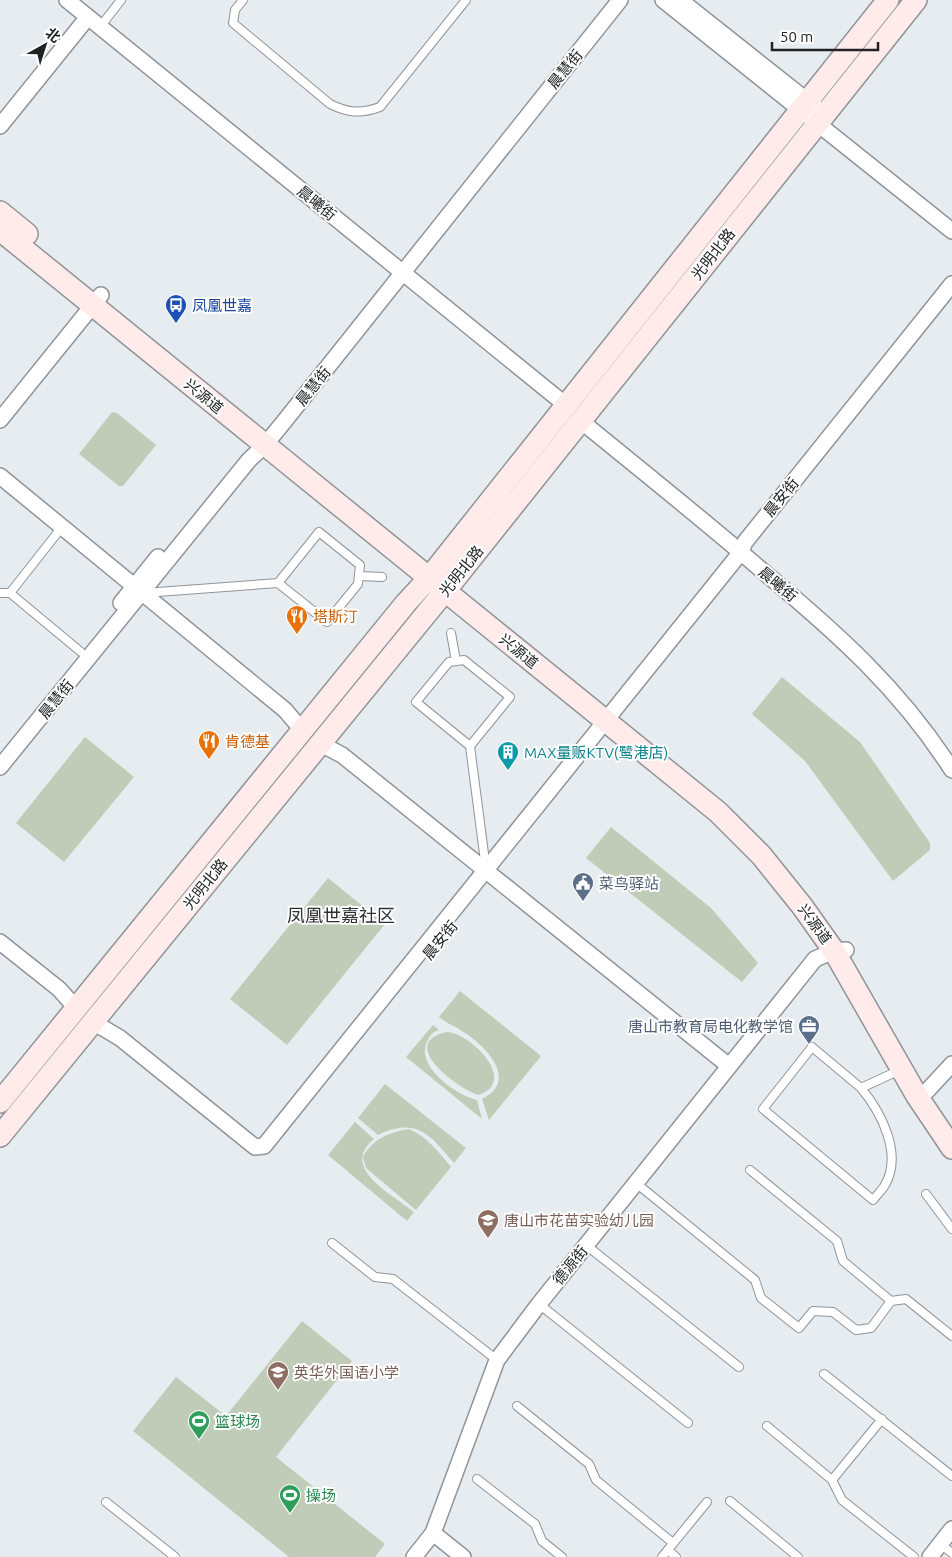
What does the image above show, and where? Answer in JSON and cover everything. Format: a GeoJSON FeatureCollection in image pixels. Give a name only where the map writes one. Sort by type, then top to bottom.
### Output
{"type":"FeatureCollection","features":[{"type":"Feature","properties":{"kind":"main road","name":"光明北路"},"geometry":{"type":"LineString","coordinates":[[0,1136],[319,743],[441,580],[812,112],[888,0]]}},
{"type":"Feature","properties":{"kind":"main road","name":"光明北路"},"geometry":{"type":"LineString","coordinates":[[812,112],[916,0]]}},
{"type":"Feature","properties":{"kind":"main road","name":"兴源道"},"geometry":{"type":"LineString","coordinates":[[0,212],[97,300],[609,719],[718,798],[762,841],[802,886],[924,1094],[952,1148]]}},
{"type":"Feature","properties":{"kind":"main road","name":"兴源道"},"geometry":{"type":"LineString","coordinates":[[0,230],[97,300]]}},
{"type":"Feature","properties":{"kind":"main road","name":"光明北路"},"geometry":{"type":"LineString","coordinates":[[0,1102],[406,603],[441,580]]}},
{"type":"Feature","properties":{"kind":"main road","name":"兴源道"},"geometry":{"type":"LineString","coordinates":[[840,951],[902,1070],[924,1094],[952,1130]]}},
{"type":"Feature","properties":{"kind":"main road"},"geometry":{"type":"LineString","coordinates":[[76,1008],[93,1022]]}},
{"type":"Feature","properties":{"kind":"street","name":"晨曦街"},"geometry":{"type":"LineString","coordinates":[[67,0],[98,21],[402,266],[743,547],[845,628],[890,673],[933,724],[952,752]]}},
{"type":"Feature","properties":{"kind":"street","name":"晨曦街"},"geometry":{"type":"LineString","coordinates":[[81,0],[98,21]]}},
{"type":"Feature","properties":{"kind":"street","name":"晨慧街"},"geometry":{"type":"LineString","coordinates":[[0,767],[136,593],[243,451],[266,437],[402,266],[608,0]]}},
{"type":"Feature","properties":{"kind":"street","name":"晨慧街"},"geometry":{"type":"LineString","coordinates":[[402,266],[620,0]]}},
{"type":"Feature","properties":{"kind":"street"},"geometry":{"type":"LineString","coordinates":[[663,0],[952,218]]}},
{"type":"Feature","properties":{"kind":"street"},"geometry":{"type":"LineString","coordinates":[[680,0],[952,231]]}},
{"type":"Feature","properties":{"kind":"street"},"geometry":{"type":"LineString","coordinates":[[0,126],[98,21]]}},
{"type":"Feature","properties":{"kind":"street","name":"晨安街"},"geometry":{"type":"LineString","coordinates":[[93,1022],[120,1038],[255,1151],[264,1146],[487,877],[743,547],[952,284]]}},
{"type":"Feature","properties":{"kind":"street"},"geometry":{"type":"LineString","coordinates":[[0,420],[97,300]]}},
{"type":"Feature","properties":{"kind":"street"},"geometry":{"type":"LineString","coordinates":[[0,476],[59,531]]}},
{"type":"Feature","properties":{"kind":"street"},"geometry":{"type":"LineString","coordinates":[[0,488],[59,531],[285,710],[302,730]]}},
{"type":"Feature","properties":{"kind":"street","name":"晨曦街"},"geometry":{"type":"LineString","coordinates":[[743,547],[884,680],[927,731],[952,770]]}},
{"type":"Feature","properties":{"kind":"street","name":"晨慧街"},"geometry":{"type":"LineString","coordinates":[[0,752],[81,652],[136,593]]}},
{"type":"Feature","properties":{"kind":"street"},"geometry":{"type":"LineString","coordinates":[[319,743],[342,755],[487,877],[727,1068]]}},
{"type":"Feature","properties":{"kind":"street"},"geometry":{"type":"LineString","coordinates":[[0,942],[59,989],[76,1008]]}},
{"type":"Feature","properties":{"kind":"street","name":"德源街"},"geometry":{"type":"LineString","coordinates":[[414,1557],[433,1533],[498,1360],[538,1304],[815,959],[840,951]]}},
{"type":"Feature","properties":{"kind":"street"},"geometry":{"type":"LineString","coordinates":[[0,955],[52,997],[76,1008]]}},
{"type":"Feature","properties":{"kind":"street"},"geometry":{"type":"LineString","coordinates":[[924,1094],[952,1064]]}},
{"type":"Feature","properties":{"kind":"street"},"geometry":{"type":"LineString","coordinates":[[924,1094],[952,1076]]}},
{"type":"Feature","properties":{"kind":"street"},"geometry":{"type":"LineString","coordinates":[[930,1557],[946,1548],[952,1529]]}},
{"type":"Feature","properties":{"kind":"street"},"geometry":{"type":"LineString","coordinates":[[433,1533],[463,1557]]}},
{"type":"Feature","properties":{"kind":"lane"},"geometry":{"type":"LineString","coordinates":[[98,21],[121,0]]}},
{"type":"Feature","properties":{"kind":"lane"},"geometry":{"type":"LineString","coordinates":[[243,0],[235,10],[233,23],[330,104],[344,111],[363,113],[380,107],[466,0]]}},
{"type":"Feature","properties":{"kind":"lane"},"geometry":{"type":"LineString","coordinates":[[10,593],[59,531]]}},
{"type":"Feature","properties":{"kind":"lane"},"geometry":{"type":"LineString","coordinates":[[136,593],[278,583],[327,622],[358,584],[360,565],[319,532],[278,583]]}},
{"type":"Feature","properties":{"kind":"lane"},"geometry":{"type":"LineString","coordinates":[[359,576],[382,577]]}},
{"type":"Feature","properties":{"kind":"lane"},"geometry":{"type":"LineString","coordinates":[[0,593],[10,593],[81,652]]}},
{"type":"Feature","properties":{"kind":"lane"},"geometry":{"type":"LineString","coordinates":[[451,634],[456,661]]}},
{"type":"Feature","properties":{"kind":"lane"},"geometry":{"type":"LineString","coordinates":[[470,746],[510,697],[464,660],[449,662],[416,702],[470,746],[487,877]]}},
{"type":"Feature","properties":{"kind":"lane"},"geometry":{"type":"LineString","coordinates":[[812,1047],[861,1088],[880,1117],[891,1145],[891,1163],[886,1184],[873,1200],[763,1109],[812,1047]]}},
{"type":"Feature","properties":{"kind":"lane"},"geometry":{"type":"LineString","coordinates":[[861,1088],[902,1070]]}},
{"type":"Feature","properties":{"kind":"lane"},"geometry":{"type":"LineString","coordinates":[[750,1170],[838,1241],[843,1261],[891,1301]]}},
{"type":"Feature","properties":{"kind":"lane"},"geometry":{"type":"LineString","coordinates":[[636,1183],[755,1280],[762,1298],[799,1328],[813,1311],[833,1312],[856,1330],[871,1328],[891,1301],[906,1299],[952,1336]]}},
{"type":"Feature","properties":{"kind":"lane"},"geometry":{"type":"LineString","coordinates":[[926,1194],[952,1229]]}},
{"type":"Feature","properties":{"kind":"lane"},"geometry":{"type":"LineString","coordinates":[[332,1243],[375,1277],[393,1279],[498,1360]]}},
{"type":"Feature","properties":{"kind":"lane"},"geometry":{"type":"LineString","coordinates":[[586,1245],[739,1367]]}},
{"type":"Feature","properties":{"kind":"lane"},"geometry":{"type":"LineString","coordinates":[[538,1304],[688,1423]]}},
{"type":"Feature","properties":{"kind":"lane"},"geometry":{"type":"LineString","coordinates":[[824,1374],[952,1476]]}},
{"type":"Feature","properties":{"kind":"lane"},"geometry":{"type":"LineString","coordinates":[[517,1406],[589,1464],[596,1480],[670,1547],[676,1557]]}},
{"type":"Feature","properties":{"kind":"lane"},"geometry":{"type":"LineString","coordinates":[[832,1480],[882,1419]]}},
{"type":"Feature","properties":{"kind":"lane"},"geometry":{"type":"LineString","coordinates":[[767,1426],[832,1480],[842,1500],[914,1557]]}},
{"type":"Feature","properties":{"kind":"lane"},"geometry":{"type":"LineString","coordinates":[[477,1479],[535,1524],[542,1541],[562,1557]]}},
{"type":"Feature","properties":{"kind":"lane"},"geometry":{"type":"LineString","coordinates":[[730,1501],[798,1557]]}},
{"type":"Feature","properties":{"kind":"lane"},"geometry":{"type":"LineString","coordinates":[[106,1502],[175,1557]]}},
{"type":"Feature","properties":{"kind":"lane"},"geometry":{"type":"LineString","coordinates":[[662,1557],[707,1502]]}},
{"type":"Feature","properties":{"kind":"green space"},"geometry":{"type":"Polygon","coordinates":[[[112,412],[117,413],[156,445],[123,486],[119,486],[79,454],[112,412]]]}},
{"type":"Feature","properties":{"kind":"green space"},"geometry":{"type":"Polygon","coordinates":[[[782,677],[860,742],[930,843],[930,850],[893,881],[805,761],[752,714],[782,677]]]}},
{"type":"Feature","properties":{"kind":"green space"},"geometry":{"type":"Polygon","coordinates":[[[85,737],[134,777],[64,862],[16,823],[85,737]]]}},
{"type":"Feature","properties":{"kind":"green space"},"geometry":{"type":"Polygon","coordinates":[[[611,827],[711,908],[758,963],[742,982],[586,858],[611,827]]]}},
{"type":"Feature","properties":{"kind":"green space"},"geometry":{"type":"Polygon","coordinates":[[[328,878],[385,924],[287,1045],[230,999],[328,878]]]}},
{"type":"Feature","properties":{"kind":"green space"},"geometry":{"type":"Polygon","coordinates":[[[460,991],[541,1056],[489,1120],[482,1099],[493,1091],[498,1082],[495,1063],[471,1037],[439,1017],[460,991]]]}},
{"type":"Feature","properties":{"kind":"green space"},"geometry":{"type":"Polygon","coordinates":[[[433,1025],[439,1030],[430,1036],[425,1050],[426,1059],[431,1069],[439,1078],[458,1092],[477,1100],[482,1119],[406,1057],[433,1025]]]}},
{"type":"Feature","properties":{"kind":"green space"},"geometry":{"type":"Polygon","coordinates":[[[447,1032],[468,1041],[479,1049],[487,1059],[493,1070],[494,1080],[489,1089],[478,1095],[469,1091],[457,1084],[436,1065],[429,1055],[427,1046],[433,1038],[447,1032]]]}},
{"type":"Feature","properties":{"kind":"green space"},"geometry":{"type":"Polygon","coordinates":[[[385,1084],[466,1148],[454,1163],[437,1144],[421,1131],[413,1128],[403,1128],[378,1135],[358,1118],[385,1084]]]}},
{"type":"Feature","properties":{"kind":"green space"},"geometry":{"type":"Polygon","coordinates":[[[355,1122],[374,1139],[365,1150],[362,1160],[365,1170],[382,1189],[414,1212],[407,1221],[328,1155],[355,1122]]]}},
{"type":"Feature","properties":{"kind":"green space"},"geometry":{"type":"Polygon","coordinates":[[[409,1129],[427,1140],[451,1167],[416,1210],[366,1168],[363,1157],[371,1145],[382,1137],[409,1129]]]}},
{"type":"Feature","properties":{"kind":"green space"},"geometry":{"type":"Polygon","coordinates":[[[302,1321],[352,1361],[276,1457],[385,1544],[375,1557],[289,1557],[133,1431],[176,1377],[226,1416],[302,1321]]]}},
{"type":"Feature","properties":{"kind":"place","name":"凤凰世嘉"},"geometry":{"type":"Point","coordinates":[176,324]}},
{"type":"Feature","properties":{"kind":"place","name":"塔斯汀"},"geometry":{"type":"Point","coordinates":[297,635]}},
{"type":"Feature","properties":{"kind":"place","name":"肯德基"},"geometry":{"type":"Point","coordinates":[209,760]}},
{"type":"Feature","properties":{"kind":"place","name":"MAX量贩KTV(鹭港店)"},"geometry":{"type":"Point","coordinates":[508,771]}},
{"type":"Feature","properties":{"kind":"place","name":"菜鸟驿站"},"geometry":{"type":"Point","coordinates":[583,902]}},
{"type":"Feature","properties":{"kind":"place","name":"唐山市教育局电化教学馆"},"geometry":{"type":"Point","coordinates":[809,1045]}},
{"type":"Feature","properties":{"kind":"place","name":"唐山市花苗实验幼儿园"},"geometry":{"type":"Point","coordinates":[488,1239]}},
{"type":"Feature","properties":{"kind":"place","name":"英华外国语小学"},"geometry":{"type":"Point","coordinates":[278,1391]}},
{"type":"Feature","properties":{"kind":"place","name":"篮球场"},"geometry":{"type":"Point","coordinates":[199,1440]}},
{"type":"Feature","properties":{"kind":"place","name":"操场"},"geometry":{"type":"Point","coordinates":[290,1514]}},
{"type":"Feature","properties":{"kind":"district","name":"凤凰世嘉社区"},"geometry":{"type":"Point","coordinates":[341,915]}}]}
